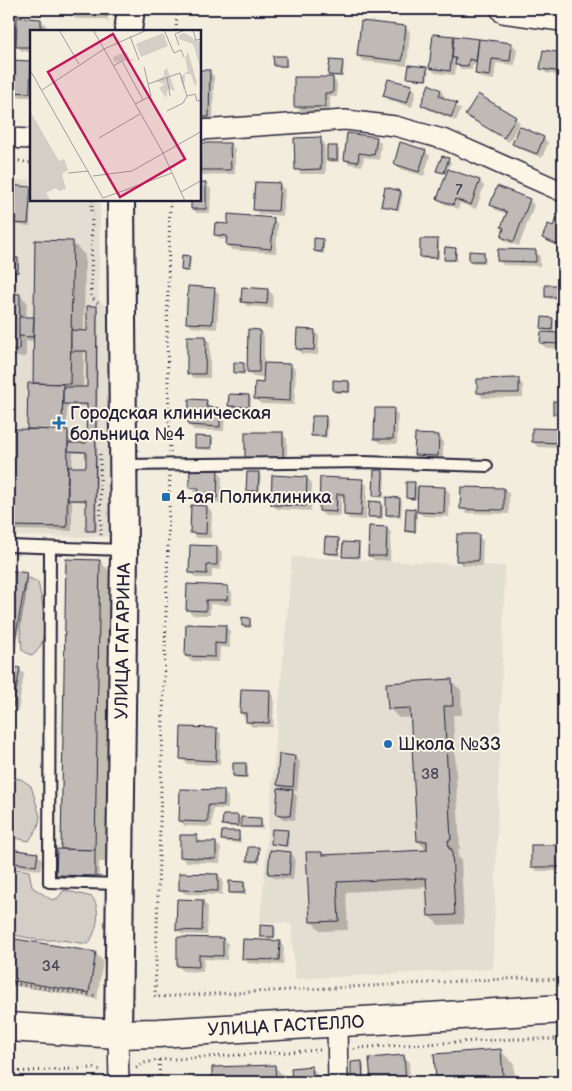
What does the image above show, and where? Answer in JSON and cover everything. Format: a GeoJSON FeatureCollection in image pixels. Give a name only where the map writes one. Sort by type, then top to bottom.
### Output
{"type":"FeatureCollection","features":[{"type":"Feature","properties":{"kind":"main road"},"geometry":{"type":"LineString","coordinates":[[128,30],[131,9]]}},
{"type":"Feature","properties":{"kind":"main road"},"geometry":{"type":"LineString","coordinates":[[505,9],[563,16]]}},
{"type":"Feature","properties":{"kind":"main road","name":"УЛИЦА ГАГАРИНА"},"geometry":{"type":"LineString","coordinates":[[118,1034],[120,884],[114,549],[125,465],[121,201]]}},
{"type":"Feature","properties":{"kind":"main road","name":"УЛИЦА ГАСТЕЛЛО"},"geometry":{"type":"LineString","coordinates":[[9,1027],[118,1034],[563,1009]]}},
{"type":"Feature","properties":{"kind":"street"},"geometry":{"type":"LineString","coordinates":[[201,130],[345,120],[395,126],[446,140],[563,192]]}},
{"type":"Feature","properties":{"kind":"street"},"geometry":{"type":"LineString","coordinates":[[9,138],[30,139]]}},
{"type":"Feature","properties":{"kind":"street"},"geometry":{"type":"LineString","coordinates":[[337,1023],[338,1082]]}},
{"type":"Feature","properties":{"kind":"street","name":"УЛИЦА ГАГАРИНА"},"geometry":{"type":"LineString","coordinates":[[114,1077],[118,1034]]}},
{"type":"Feature","properties":{"kind":"lane"},"geometry":{"type":"LineString","coordinates":[[125,465],[364,462],[487,466]]}},
{"type":"Feature","properties":{"kind":"lane"},"geometry":{"type":"LineString","coordinates":[[9,546],[114,549]]}},
{"type":"Feature","properties":{"kind":"lane"},"geometry":{"type":"LineString","coordinates":[[50,548],[49,882],[120,884]]}},
{"type":"Feature","properties":{"kind":"path"},"geometry":{"type":"LineString","coordinates":[[176,30],[177,9]]}},
{"type":"Feature","properties":{"kind":"path"},"geometry":{"type":"LineString","coordinates":[[9,159],[30,163]]}},
{"type":"Feature","properties":{"kind":"path"},"geometry":{"type":"LineString","coordinates":[[92,201],[91,298],[100,306],[100,315]]}},
{"type":"Feature","properties":{"kind":"path"},"geometry":{"type":"LineString","coordinates":[[170,201],[167,338],[170,464],[156,997],[523,978],[563,980]]}},
{"type":"Feature","properties":{"kind":"path"},"geometry":{"type":"LineString","coordinates":[[100,451],[99,528],[114,549]]}},
{"type":"Feature","properties":{"kind":"path"},"geometry":{"type":"LineString","coordinates":[[9,983],[99,996],[100,987]]}},
{"type":"Feature","properties":{"kind":"path"},"geometry":{"type":"LineString","coordinates":[[159,1060],[160,1082]]}},
{"type":"Feature","properties":{"kind":"path"},"geometry":{"type":"LineString","coordinates":[[9,1072],[92,1068],[114,1077]]}},
{"type":"Feature","properties":{"kind":"shaded area","name":"Городская клиническая больница №4"},"geometry":{"type":"Polygon","coordinates":[[[9,180],[30,180],[30,201],[100,201],[99,300],[111,310],[108,537],[9,536],[9,180]]]}},
{"type":"Feature","properties":{"kind":"shaded area","name":"Школа №33"},"geometry":{"type":"Polygon","coordinates":[[[292,557],[505,566],[493,969],[295,979],[291,924],[260,922],[292,557]]]}},
{"type":"Feature","properties":{"kind":"shaded area"},"geometry":{"type":"Polygon","coordinates":[[[29,578],[38,582],[44,621],[42,641],[32,656],[22,650],[20,625],[25,587],[29,578]]]}},
{"type":"Feature","properties":{"kind":"shaded area"},"geometry":{"type":"Polygon","coordinates":[[[9,778],[21,779],[31,786],[40,816],[38,827],[29,841],[10,837],[9,778]]]}},
{"type":"Feature","properties":{"kind":"shaded area"},"geometry":{"type":"Polygon","coordinates":[[[19,869],[29,871],[32,887],[52,900],[58,898],[64,890],[92,897],[98,914],[94,933],[88,944],[61,940],[39,940],[9,934],[9,871],[19,869]]]}},
{"type":"Feature","properties":{"kind":"building"},"geometry":{"type":"Polygon","coordinates":[[[70,9],[104,9],[104,14],[70,15],[70,9]]]}},
{"type":"Feature","properties":{"kind":"building"},"geometry":{"type":"Polygon","coordinates":[[[17,17],[41,19],[41,30],[30,30],[30,47],[16,47],[17,17]]]}},
{"type":"Feature","properties":{"kind":"building"},"geometry":{"type":"Polygon","coordinates":[[[361,21],[406,26],[402,61],[357,56],[361,21]]]}},
{"type":"Feature","properties":{"kind":"building"},"geometry":{"type":"Polygon","coordinates":[[[433,34],[454,36],[450,71],[429,68],[433,34]]]}},
{"type":"Feature","properties":{"kind":"building"},"geometry":{"type":"Polygon","coordinates":[[[454,36],[479,39],[476,61],[469,59],[468,66],[455,65],[456,58],[452,58],[454,36]]]}},
{"type":"Feature","properties":{"kind":"building"},"geometry":{"type":"Polygon","coordinates":[[[479,39],[512,43],[510,61],[492,59],[490,76],[475,74],[479,39]]]}},
{"type":"Feature","properties":{"kind":"building"},"geometry":{"type":"Polygon","coordinates":[[[543,50],[563,53],[563,72],[540,69],[543,50]]]}},
{"type":"Feature","properties":{"kind":"building"},"geometry":{"type":"Polygon","coordinates":[[[273,56],[286,56],[286,66],[274,66],[273,56]]]}},
{"type":"Feature","properties":{"kind":"building"},"geometry":{"type":"Polygon","coordinates":[[[9,60],[30,61],[30,93],[9,92],[9,60]]]}},
{"type":"Feature","properties":{"kind":"building"},"geometry":{"type":"Polygon","coordinates":[[[330,60],[343,61],[341,76],[328,75],[330,60]]]}},
{"type":"Feature","properties":{"kind":"building"},"geometry":{"type":"Polygon","coordinates":[[[409,65],[427,67],[426,80],[407,78],[409,65]]]}},
{"type":"Feature","properties":{"kind":"building"},"geometry":{"type":"Polygon","coordinates":[[[201,70],[210,70],[209,117],[201,117],[201,70]]]}},
{"type":"Feature","properties":{"kind":"building"},"geometry":{"type":"Polygon","coordinates":[[[294,77],[333,77],[333,93],[325,93],[325,107],[294,107],[294,77]]]}},
{"type":"Feature","properties":{"kind":"building"},"geometry":{"type":"Polygon","coordinates":[[[388,79],[412,85],[407,103],[383,96],[388,79]]]}},
{"type":"Feature","properties":{"kind":"building"},"geometry":{"type":"Polygon","coordinates":[[[429,84],[441,90],[439,96],[457,103],[451,117],[421,105],[429,84]]]}},
{"type":"Feature","properties":{"kind":"building"},"geometry":{"type":"Polygon","coordinates":[[[478,94],[516,117],[504,138],[465,115],[478,94]]]}},
{"type":"Feature","properties":{"kind":"building"},"geometry":{"type":"Polygon","coordinates":[[[519,126],[544,137],[537,154],[512,144],[519,126]]]}},
{"type":"Feature","properties":{"kind":"building"},"geometry":{"type":"Polygon","coordinates":[[[347,133],[377,137],[374,155],[359,153],[358,162],[344,160],[347,133]]]}},
{"type":"Feature","properties":{"kind":"building"},"geometry":{"type":"Polygon","coordinates":[[[321,137],[321,169],[295,170],[294,138],[321,137]]]}},
{"type":"Feature","properties":{"kind":"building"},"geometry":{"type":"Polygon","coordinates":[[[400,142],[426,150],[419,172],[394,164],[400,142]]]}},
{"type":"Feature","properties":{"kind":"building"},"geometry":{"type":"Polygon","coordinates":[[[201,143],[230,143],[231,170],[201,170],[201,143]]]}},
{"type":"Feature","properties":{"kind":"building"},"geometry":{"type":"Polygon","coordinates":[[[327,146],[337,146],[337,160],[327,160],[327,146]]]}},
{"type":"Feature","properties":{"kind":"building"},"geometry":{"type":"Polygon","coordinates":[[[442,156],[449,158],[444,173],[436,171],[442,156]]]}},
{"type":"Feature","properties":{"kind":"building"},"geometry":{"type":"Polygon","coordinates":[[[448,169],[480,180],[471,205],[455,199],[453,205],[437,199],[448,169]]]}},
{"type":"Feature","properties":{"kind":"building"},"geometry":{"type":"Polygon","coordinates":[[[201,182],[206,182],[206,209],[191,209],[191,201],[201,201],[201,182]]]}},
{"type":"Feature","properties":{"kind":"building"},"geometry":{"type":"Polygon","coordinates":[[[255,182],[280,183],[278,211],[253,210],[255,182]]]}},
{"type":"Feature","properties":{"kind":"building"},"geometry":{"type":"Polygon","coordinates":[[[9,185],[30,187],[28,224],[9,223],[9,185]]]}},
{"type":"Feature","properties":{"kind":"building"},"geometry":{"type":"Polygon","coordinates":[[[497,186],[530,199],[514,242],[501,237],[504,228],[501,227],[507,212],[490,205],[497,186]]]}},
{"type":"Feature","properties":{"kind":"building"},"geometry":{"type":"Polygon","coordinates":[[[385,187],[401,191],[397,209],[381,206],[385,187]]]}},
{"type":"Feature","properties":{"kind":"building"},"geometry":{"type":"Polygon","coordinates":[[[560,209],[563,210],[563,247],[542,238],[548,224],[553,226],[560,209]]]}},
{"type":"Feature","properties":{"kind":"building"},"geometry":{"type":"Polygon","coordinates":[[[228,214],[274,218],[271,249],[226,245],[227,236],[214,235],[215,223],[228,224],[228,214]]]}},
{"type":"Feature","properties":{"kind":"building"},"geometry":{"type":"Polygon","coordinates":[[[314,238],[323,239],[322,252],[314,251],[314,238]]]}},
{"type":"Feature","properties":{"kind":"building"},"geometry":{"type":"Polygon","coordinates":[[[420,239],[438,239],[437,258],[420,257],[420,239]]]}},
{"type":"Feature","properties":{"kind":"building"},"geometry":{"type":"Polygon","coordinates":[[[35,240],[73,241],[70,384],[33,383],[35,240]]]}},
{"type":"Feature","properties":{"kind":"building"},"geometry":{"type":"Polygon","coordinates":[[[445,247],[456,248],[455,260],[444,260],[445,247]]]}},
{"type":"Feature","properties":{"kind":"building"},"geometry":{"type":"Polygon","coordinates":[[[498,249],[536,250],[536,262],[497,261],[498,249]]]}},
{"type":"Feature","properties":{"kind":"building"},"geometry":{"type":"Polygon","coordinates":[[[469,251],[484,252],[484,261],[469,261],[469,251]]]}},
{"type":"Feature","properties":{"kind":"building"},"geometry":{"type":"Polygon","coordinates":[[[182,255],[190,256],[188,271],[181,270],[182,255]]]}},
{"type":"Feature","properties":{"kind":"building"},"geometry":{"type":"Polygon","coordinates":[[[9,258],[18,258],[18,272],[14,272],[14,278],[9,278],[9,258]]]}},
{"type":"Feature","properties":{"kind":"building"},"geometry":{"type":"Polygon","coordinates":[[[545,285],[563,285],[563,297],[545,297],[545,285]]]}},
{"type":"Feature","properties":{"kind":"building"},"geometry":{"type":"Polygon","coordinates":[[[188,286],[215,288],[212,324],[186,323],[188,286]]]}},
{"type":"Feature","properties":{"kind":"building"},"geometry":{"type":"Polygon","coordinates":[[[242,287],[268,289],[267,304],[241,302],[242,287]]]}},
{"type":"Feature","properties":{"kind":"building"},"geometry":{"type":"Polygon","coordinates":[[[9,293],[20,294],[19,350],[9,350],[9,293]]]}},
{"type":"Feature","properties":{"kind":"building"},"geometry":{"type":"Polygon","coordinates":[[[87,306],[97,306],[95,531],[86,531],[86,500],[68,500],[68,467],[86,467],[86,452],[68,451],[68,443],[86,443],[87,404],[63,404],[63,387],[87,387],[87,351],[71,351],[71,330],[87,331],[87,306]]]}},
{"type":"Feature","properties":{"kind":"building"},"geometry":{"type":"Polygon","coordinates":[[[19,317],[34,317],[33,337],[19,336],[19,317]]]}},
{"type":"Feature","properties":{"kind":"building"},"geometry":{"type":"Polygon","coordinates":[[[542,317],[553,318],[552,330],[541,329],[542,317]]]}},
{"type":"Feature","properties":{"kind":"building"},"geometry":{"type":"Polygon","coordinates":[[[248,329],[260,330],[259,372],[247,372],[248,329]]]}},
{"type":"Feature","properties":{"kind":"building"},"geometry":{"type":"Polygon","coordinates":[[[297,329],[315,330],[314,350],[296,349],[297,329]]]}},
{"type":"Feature","properties":{"kind":"building"},"geometry":{"type":"Polygon","coordinates":[[[541,332],[563,333],[563,344],[540,343],[541,332]]]}},
{"type":"Feature","properties":{"kind":"building"},"geometry":{"type":"Polygon","coordinates":[[[187,336],[206,336],[205,374],[187,374],[187,336]]]}},
{"type":"Feature","properties":{"kind":"building"},"geometry":{"type":"Polygon","coordinates":[[[234,362],[244,363],[244,373],[234,373],[234,362]]]}},
{"type":"Feature","properties":{"kind":"building"},"geometry":{"type":"Polygon","coordinates":[[[264,363],[291,364],[290,401],[254,399],[255,382],[263,383],[264,363]]]}},
{"type":"Feature","properties":{"kind":"building"},"geometry":{"type":"Polygon","coordinates":[[[519,378],[519,393],[477,393],[477,379],[519,378]]]}},
{"type":"Feature","properties":{"kind":"building"},"geometry":{"type":"Polygon","coordinates":[[[333,380],[349,381],[349,392],[333,391],[333,380]]]}},
{"type":"Feature","properties":{"kind":"building"},"geometry":{"type":"Polygon","coordinates":[[[28,383],[63,384],[62,430],[27,429],[28,383]]]}},
{"type":"Feature","properties":{"kind":"building"},"geometry":{"type":"Polygon","coordinates":[[[229,394],[249,395],[249,407],[228,406],[229,394]]]}},
{"type":"Feature","properties":{"kind":"building"},"geometry":{"type":"Polygon","coordinates":[[[189,399],[207,400],[206,407],[220,408],[220,427],[188,425],[189,399]]]}},
{"type":"Feature","properties":{"kind":"building"},"geometry":{"type":"Polygon","coordinates":[[[553,401],[563,401],[563,414],[553,414],[553,401]]]}},
{"type":"Feature","properties":{"kind":"building"},"geometry":{"type":"Polygon","coordinates":[[[375,408],[394,408],[393,439],[374,439],[375,408]]]}},
{"type":"Feature","properties":{"kind":"building"},"geometry":{"type":"Polygon","coordinates":[[[312,416],[326,416],[325,436],[311,436],[312,416]]]}},
{"type":"Feature","properties":{"kind":"building"},"geometry":{"type":"Polygon","coordinates":[[[532,428],[563,429],[563,443],[532,442],[532,428]]]}},
{"type":"Feature","properties":{"kind":"building"},"geometry":{"type":"Polygon","coordinates":[[[9,429],[68,430],[67,527],[9,526],[9,429]]]}},
{"type":"Feature","properties":{"kind":"building"},"geometry":{"type":"Polygon","coordinates":[[[245,432],[283,432],[283,458],[245,458],[245,432]]]}},
{"type":"Feature","properties":{"kind":"building"},"geometry":{"type":"Polygon","coordinates":[[[415,434],[439,435],[438,456],[414,455],[415,434]]]}},
{"type":"Feature","properties":{"kind":"building"},"geometry":{"type":"Polygon","coordinates":[[[195,436],[212,437],[211,448],[195,448],[195,436]]]}},
{"type":"Feature","properties":{"kind":"building"},"geometry":{"type":"Polygon","coordinates":[[[560,446],[563,446],[563,456],[560,456],[560,446]]]}},
{"type":"Feature","properties":{"kind":"building"},"geometry":{"type":"Polygon","coordinates":[[[190,469],[218,470],[217,498],[198,498],[199,488],[189,488],[190,469]]]}},
{"type":"Feature","properties":{"kind":"building"},"geometry":{"type":"Polygon","coordinates":[[[374,470],[383,470],[382,496],[373,496],[374,470]]]}},
{"type":"Feature","properties":{"kind":"building"},"geometry":{"type":"Polygon","coordinates":[[[247,472],[259,472],[258,491],[246,491],[247,472]]]}},
{"type":"Feature","properties":{"kind":"building"},"geometry":{"type":"Polygon","coordinates":[[[272,475],[307,477],[306,506],[271,505],[272,475]]]}},
{"type":"Feature","properties":{"kind":"building"},"geometry":{"type":"Polygon","coordinates":[[[320,477],[363,479],[361,516],[344,515],[344,494],[337,494],[336,512],[319,511],[320,477]]]}},
{"type":"Feature","properties":{"kind":"building"},"geometry":{"type":"Polygon","coordinates":[[[406,482],[415,482],[414,499],[406,498],[406,482]]]}},
{"type":"Feature","properties":{"kind":"building"},"geometry":{"type":"Polygon","coordinates":[[[418,486],[445,487],[444,513],[417,512],[418,486]]]}},
{"type":"Feature","properties":{"kind":"building"},"geometry":{"type":"Polygon","coordinates":[[[461,487],[504,488],[504,510],[460,509],[461,487]]]}},
{"type":"Feature","properties":{"kind":"building"},"geometry":{"type":"Polygon","coordinates":[[[386,497],[400,498],[399,515],[386,515],[386,497]]]}},
{"type":"Feature","properties":{"kind":"building"},"geometry":{"type":"Polygon","coordinates":[[[369,501],[381,502],[381,517],[368,517],[369,501]]]}},
{"type":"Feature","properties":{"kind":"building"},"geometry":{"type":"Polygon","coordinates":[[[191,505],[207,506],[206,534],[190,533],[191,505]]]}},
{"type":"Feature","properties":{"kind":"building"},"geometry":{"type":"Polygon","coordinates":[[[406,508],[415,509],[415,532],[405,531],[406,508]]]}},
{"type":"Feature","properties":{"kind":"building"},"geometry":{"type":"Polygon","coordinates":[[[561,524],[563,524],[563,546],[562,546],[561,524]]]}},
{"type":"Feature","properties":{"kind":"building"},"geometry":{"type":"Polygon","coordinates":[[[369,526],[387,527],[386,556],[368,556],[369,526]]]}},
{"type":"Feature","properties":{"kind":"building"},"geometry":{"type":"Polygon","coordinates":[[[457,534],[479,534],[478,561],[456,561],[457,534]]]}},
{"type":"Feature","properties":{"kind":"building"},"geometry":{"type":"Polygon","coordinates":[[[325,537],[339,538],[338,554],[324,553],[325,537]]]}},
{"type":"Feature","properties":{"kind":"building"},"geometry":{"type":"Polygon","coordinates":[[[343,542],[359,543],[358,557],[342,557],[343,542]]]}},
{"type":"Feature","properties":{"kind":"building"},"geometry":{"type":"Polygon","coordinates":[[[190,545],[217,546],[217,565],[207,565],[207,574],[189,573],[190,545]]]}},
{"type":"Feature","properties":{"kind":"building"},"geometry":{"type":"Polygon","coordinates":[[[66,559],[100,560],[95,850],[61,849],[66,559]]]}},
{"type":"Feature","properties":{"kind":"building"},"geometry":{"type":"Polygon","coordinates":[[[9,570],[27,573],[14,646],[9,645],[9,570]]]}},
{"type":"Feature","properties":{"kind":"building"},"geometry":{"type":"Polygon","coordinates":[[[187,584],[228,586],[227,600],[206,600],[206,611],[186,610],[187,584]]]}},
{"type":"Feature","properties":{"kind":"building"},"geometry":{"type":"Polygon","coordinates":[[[562,595],[563,616],[561,616],[562,595]]]}},
{"type":"Feature","properties":{"kind":"building"},"geometry":{"type":"Polygon","coordinates":[[[242,617],[250,618],[250,626],[242,626],[242,617]]]}},
{"type":"Feature","properties":{"kind":"building"},"geometry":{"type":"Polygon","coordinates":[[[186,624],[226,625],[225,644],[215,643],[215,657],[185,656],[186,624]]]}},
{"type":"Feature","properties":{"kind":"building"},"geometry":{"type":"Polygon","coordinates":[[[9,666],[20,668],[13,707],[9,706],[9,666]]]}},
{"type":"Feature","properties":{"kind":"building"},"geometry":{"type":"Polygon","coordinates":[[[452,679],[453,706],[444,706],[451,840],[448,840],[449,849],[452,849],[455,915],[428,916],[426,878],[337,882],[339,921],[310,922],[306,852],[322,852],[322,855],[427,850],[427,841],[417,841],[410,708],[388,709],[386,683],[452,679]]]}},
{"type":"Feature","properties":{"kind":"building"},"geometry":{"type":"Polygon","coordinates":[[[241,689],[270,690],[269,723],[246,722],[246,713],[240,713],[241,689]]]}},
{"type":"Feature","properties":{"kind":"building"},"geometry":{"type":"Polygon","coordinates":[[[181,727],[217,728],[216,761],[180,759],[181,727]]]}},
{"type":"Feature","properties":{"kind":"building"},"geometry":{"type":"Polygon","coordinates":[[[279,754],[295,756],[293,787],[277,785],[279,754]]]}},
{"type":"Feature","properties":{"kind":"building"},"geometry":{"type":"Polygon","coordinates":[[[233,763],[246,763],[246,777],[233,776],[233,763]]]}},
{"type":"Feature","properties":{"kind":"building"},"geometry":{"type":"Polygon","coordinates":[[[278,788],[293,790],[290,816],[276,814],[278,788]]]}},
{"type":"Feature","properties":{"kind":"building"},"geometry":{"type":"Polygon","coordinates":[[[180,789],[224,790],[224,805],[208,805],[208,822],[179,821],[180,789]]]}},
{"type":"Feature","properties":{"kind":"building"},"geometry":{"type":"Polygon","coordinates":[[[223,815],[238,815],[238,826],[222,825],[223,815]]]}},
{"type":"Feature","properties":{"kind":"building"},"geometry":{"type":"Polygon","coordinates":[[[241,817],[261,818],[261,827],[241,827],[241,817]]]}},
{"type":"Feature","properties":{"kind":"building"},"geometry":{"type":"Polygon","coordinates":[[[272,829],[288,830],[286,846],[271,844],[272,829]]]}},
{"type":"Feature","properties":{"kind":"building"},"geometry":{"type":"Polygon","coordinates":[[[222,831],[239,831],[239,841],[221,840],[222,831]]]}},
{"type":"Feature","properties":{"kind":"building"},"geometry":{"type":"Polygon","coordinates":[[[180,835],[197,835],[197,842],[216,842],[216,859],[180,857],[180,835]]]}},
{"type":"Feature","properties":{"kind":"building"},"geometry":{"type":"Polygon","coordinates":[[[531,845],[563,845],[563,867],[531,867],[531,845]]]}},
{"type":"Feature","properties":{"kind":"building"},"geometry":{"type":"Polygon","coordinates":[[[248,847],[259,847],[258,861],[247,861],[248,847]]]}},
{"type":"Feature","properties":{"kind":"building"},"geometry":{"type":"Polygon","coordinates":[[[9,849],[38,853],[36,866],[9,862],[9,849]]]}},
{"type":"Feature","properties":{"kind":"building"},"geometry":{"type":"Polygon","coordinates":[[[57,849],[95,850],[95,876],[56,875],[57,849]]]}},
{"type":"Feature","properties":{"kind":"building"},"geometry":{"type":"Polygon","coordinates":[[[270,850],[291,852],[289,875],[268,874],[270,850]]]}},
{"type":"Feature","properties":{"kind":"building"},"geometry":{"type":"Polygon","coordinates":[[[179,873],[218,874],[218,891],[179,890],[179,873]]]}},
{"type":"Feature","properties":{"kind":"building"},"geometry":{"type":"Polygon","coordinates":[[[229,881],[244,882],[244,893],[229,893],[229,881]]]}},
{"type":"Feature","properties":{"kind":"building"},"geometry":{"type":"Polygon","coordinates":[[[177,899],[203,900],[202,931],[176,930],[177,899]]]}},
{"type":"Feature","properties":{"kind":"building"},"geometry":{"type":"Polygon","coordinates":[[[260,925],[274,926],[274,937],[260,937],[260,925]]]}},
{"type":"Feature","properties":{"kind":"building"},"geometry":{"type":"Polygon","coordinates":[[[177,937],[223,938],[223,956],[199,955],[199,967],[177,966],[177,937]]]}},
{"type":"Feature","properties":{"kind":"building"},"geometry":{"type":"Polygon","coordinates":[[[9,938],[96,952],[89,993],[9,980],[9,938]]]}},
{"type":"Feature","properties":{"kind":"building"},"geometry":{"type":"Polygon","coordinates":[[[243,939],[280,941],[279,960],[242,959],[243,939]]]}},
{"type":"Feature","properties":{"kind":"building"},"geometry":{"type":"Polygon","coordinates":[[[501,1049],[503,1077],[436,1081],[434,1054],[501,1049]]]}},
{"type":"Feature","properties":{"kind":"building"},"geometry":{"type":"Polygon","coordinates":[[[404,1055],[406,1082],[371,1082],[369,1058],[404,1055]]]}},
{"type":"Feature","properties":{"kind":"building"},"geometry":{"type":"Polygon","coordinates":[[[362,1061],[363,1080],[351,1080],[351,1062],[362,1061]]]}},
{"type":"Feature","properties":{"kind":"building"},"geometry":{"type":"Polygon","coordinates":[[[275,1065],[276,1082],[212,1082],[212,1067],[275,1065]]]}},
{"type":"Feature","properties":{"kind":"building"},"geometry":{"type":"Polygon","coordinates":[[[312,1066],[313,1082],[292,1082],[291,1068],[312,1066]]]}},
{"type":"Feature","properties":{"kind":"building"},"geometry":{"type":"Polygon","coordinates":[[[67,1080],[102,1080],[102,1082],[67,1082],[67,1080]]]}},
{"type":"Feature","properties":{"kind":"place","name":"Городская клиническая больница №4"},"geometry":{"type":"Point","coordinates":[59,423]}},
{"type":"Feature","properties":{"kind":"place","name":"4-ая Поликлиника"},"geometry":{"type":"Point","coordinates":[166,497]}},
{"type":"Feature","properties":{"kind":"place","name":"Школа №33"},"geometry":{"type":"Point","coordinates":[388,744]}}]}
